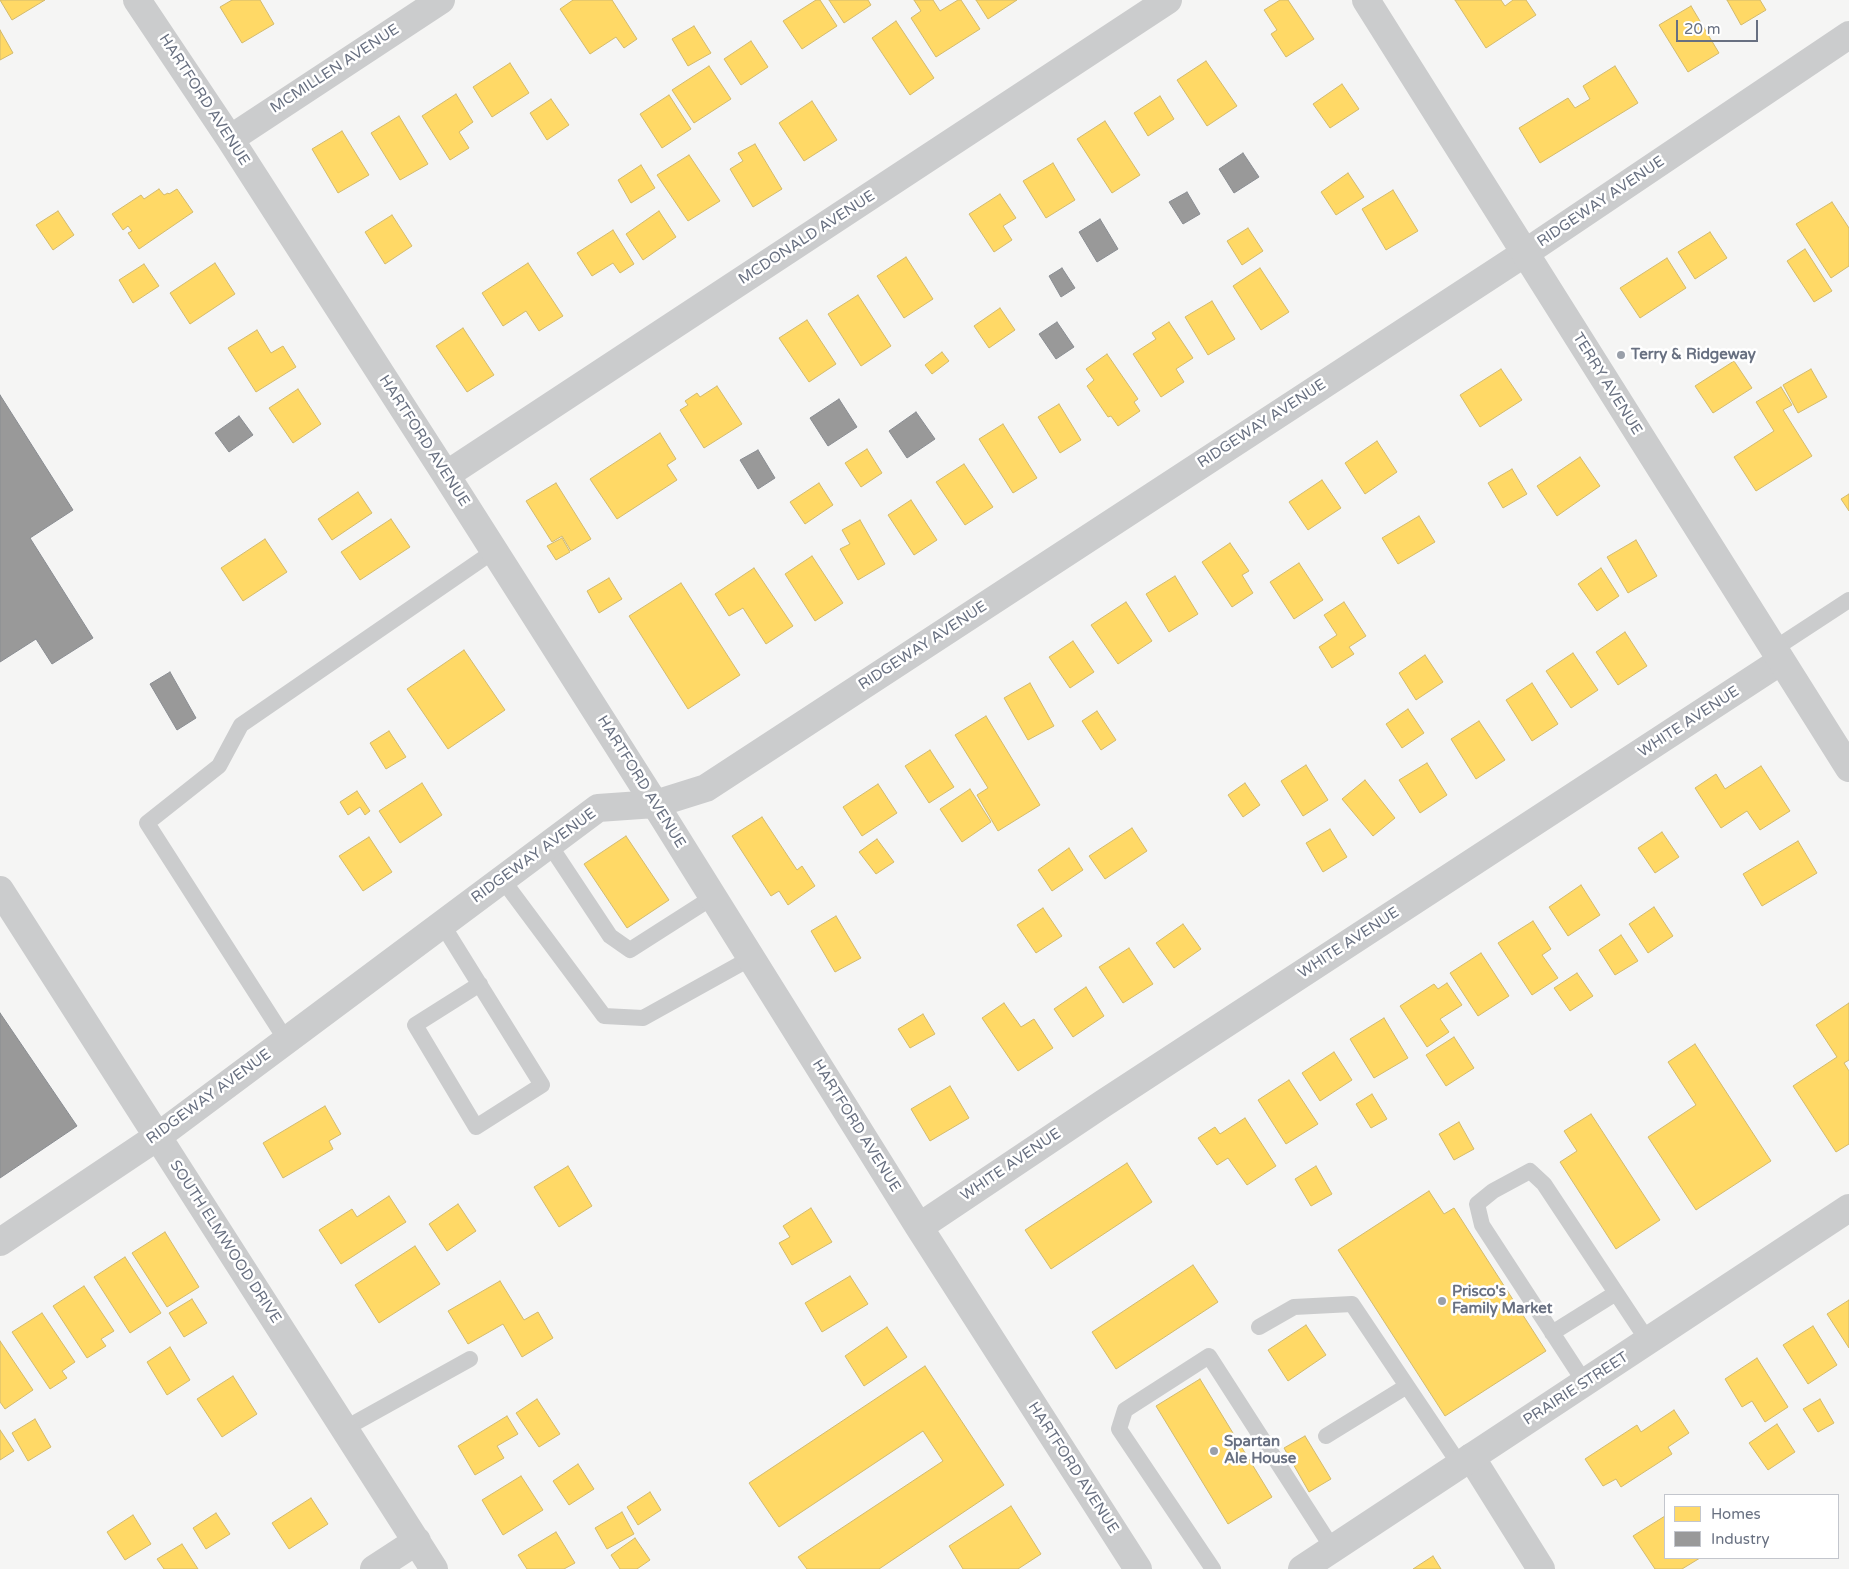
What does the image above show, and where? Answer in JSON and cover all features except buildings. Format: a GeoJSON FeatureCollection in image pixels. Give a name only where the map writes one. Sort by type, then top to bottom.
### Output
{"type":"FeatureCollection","features":[{"type":"Feature","properties":{"kind":"street","name":"HARTFORD AVENUE"},"geometry":{"type":"LineString","coordinates":[[137,0],[230,139],[446,475],[655,804],[919,1227],[1138,1569]]}},
{"type":"Feature","properties":{"kind":"street","name":"MCMILLEN AVENUE"},"geometry":{"type":"LineString","coordinates":[[230,139],[441,0]]}},
{"type":"Feature","properties":{"kind":"street","name":"MCDONALD AVENUE"},"geometry":{"type":"LineString","coordinates":[[446,475],[1168,0]]}},
{"type":"Feature","properties":{"kind":"street","name":"TERRY AVENUE"},"geometry":{"type":"LineString","coordinates":[[1366,0],[1849,768]]}},
{"type":"Feature","properties":{"kind":"street","name":"RIDGEWAY AVENUE"},"geometry":{"type":"LineString","coordinates":[[0,1242],[157,1137],[598,808],[655,804],[706,788],[1525,253],[1849,35]]}},
{"type":"Feature","properties":{"kind":"street","name":"WHITE AVENUE"},"geometry":{"type":"LineString","coordinates":[[919,1227],[1778,655]]}},
{"type":"Feature","properties":{"kind":"street","name":"SOUTH ELMWOOD DRIVE"},"geometry":{"type":"LineString","coordinates":[[0,890],[434,1569]]}},
{"type":"Feature","properties":{"kind":"street","name":"PRAIRIE STREET"},"geometry":{"type":"LineString","coordinates":[[1302,1569],[1849,1208]]}},
{"type":"Feature","properties":{"kind":"street"},"geometry":{"type":"LineString","coordinates":[[1465,1461],[1541,1569]]}},
{"type":"Feature","properties":{"kind":"street"},"geometry":{"type":"LineString","coordinates":[[374,1569],[417,1541]]}},
{"type":"Feature","properties":{"kind":"lane"},"geometry":{"type":"LineString","coordinates":[[286,1040],[147,822],[219,766],[241,725],[494,551]]}},
{"type":"Feature","properties":{"kind":"lane"},"geometry":{"type":"LineString","coordinates":[[1778,655],[1849,600]]}},
{"type":"Feature","properties":{"kind":"lane"},"geometry":{"type":"LineString","coordinates":[[549,844],[610,936],[630,950],[713,897]]}},
{"type":"Feature","properties":{"kind":"lane"},"geometry":{"type":"LineString","coordinates":[[502,879],[604,1016],[642,1018],[751,958]]}},
{"type":"Feature","properties":{"kind":"lane"},"geometry":{"type":"LineString","coordinates":[[442,924],[480,984],[542,1085],[476,1127],[415,1025],[480,984]]}},
{"type":"Feature","properties":{"kind":"lane"},"geometry":{"type":"LineString","coordinates":[[1585,1383],[1482,1224],[1477,1204],[1493,1191],[1530,1171],[1544,1184],[1648,1341]]}},
{"type":"Feature","properties":{"kind":"lane"},"geometry":{"type":"LineString","coordinates":[[1552,1333],[1616,1293]]}},
{"type":"Feature","properties":{"kind":"lane"},"geometry":{"type":"LineString","coordinates":[[1259,1327],[1294,1307],[1352,1304],[1407,1386],[1465,1461]]}},
{"type":"Feature","properties":{"kind":"lane"},"geometry":{"type":"LineString","coordinates":[[1213,1569],[1119,1429],[1125,1410],[1209,1356],[1333,1549]]}},
{"type":"Feature","properties":{"kind":"lane"},"geometry":{"type":"LineString","coordinates":[[344,1429],[470,1359]]}},
{"type":"Feature","properties":{"kind":"lane"},"geometry":{"type":"LineString","coordinates":[[1326,1436],[1407,1386]]}},
{"type":"Feature","properties":{"kind":"place","name":"Terry & Ridgeway"},"geometry":{"type":"Point","coordinates":[1621,355]}},
{"type":"Feature","properties":{"kind":"place","name":"Prisco's Family Market"},"geometry":{"type":"Point","coordinates":[1442,1301]}},
{"type":"Feature","properties":{"kind":"place","name":"Spartan Ale House"},"geometry":{"type":"Point","coordinates":[1214,1451]}}]}
